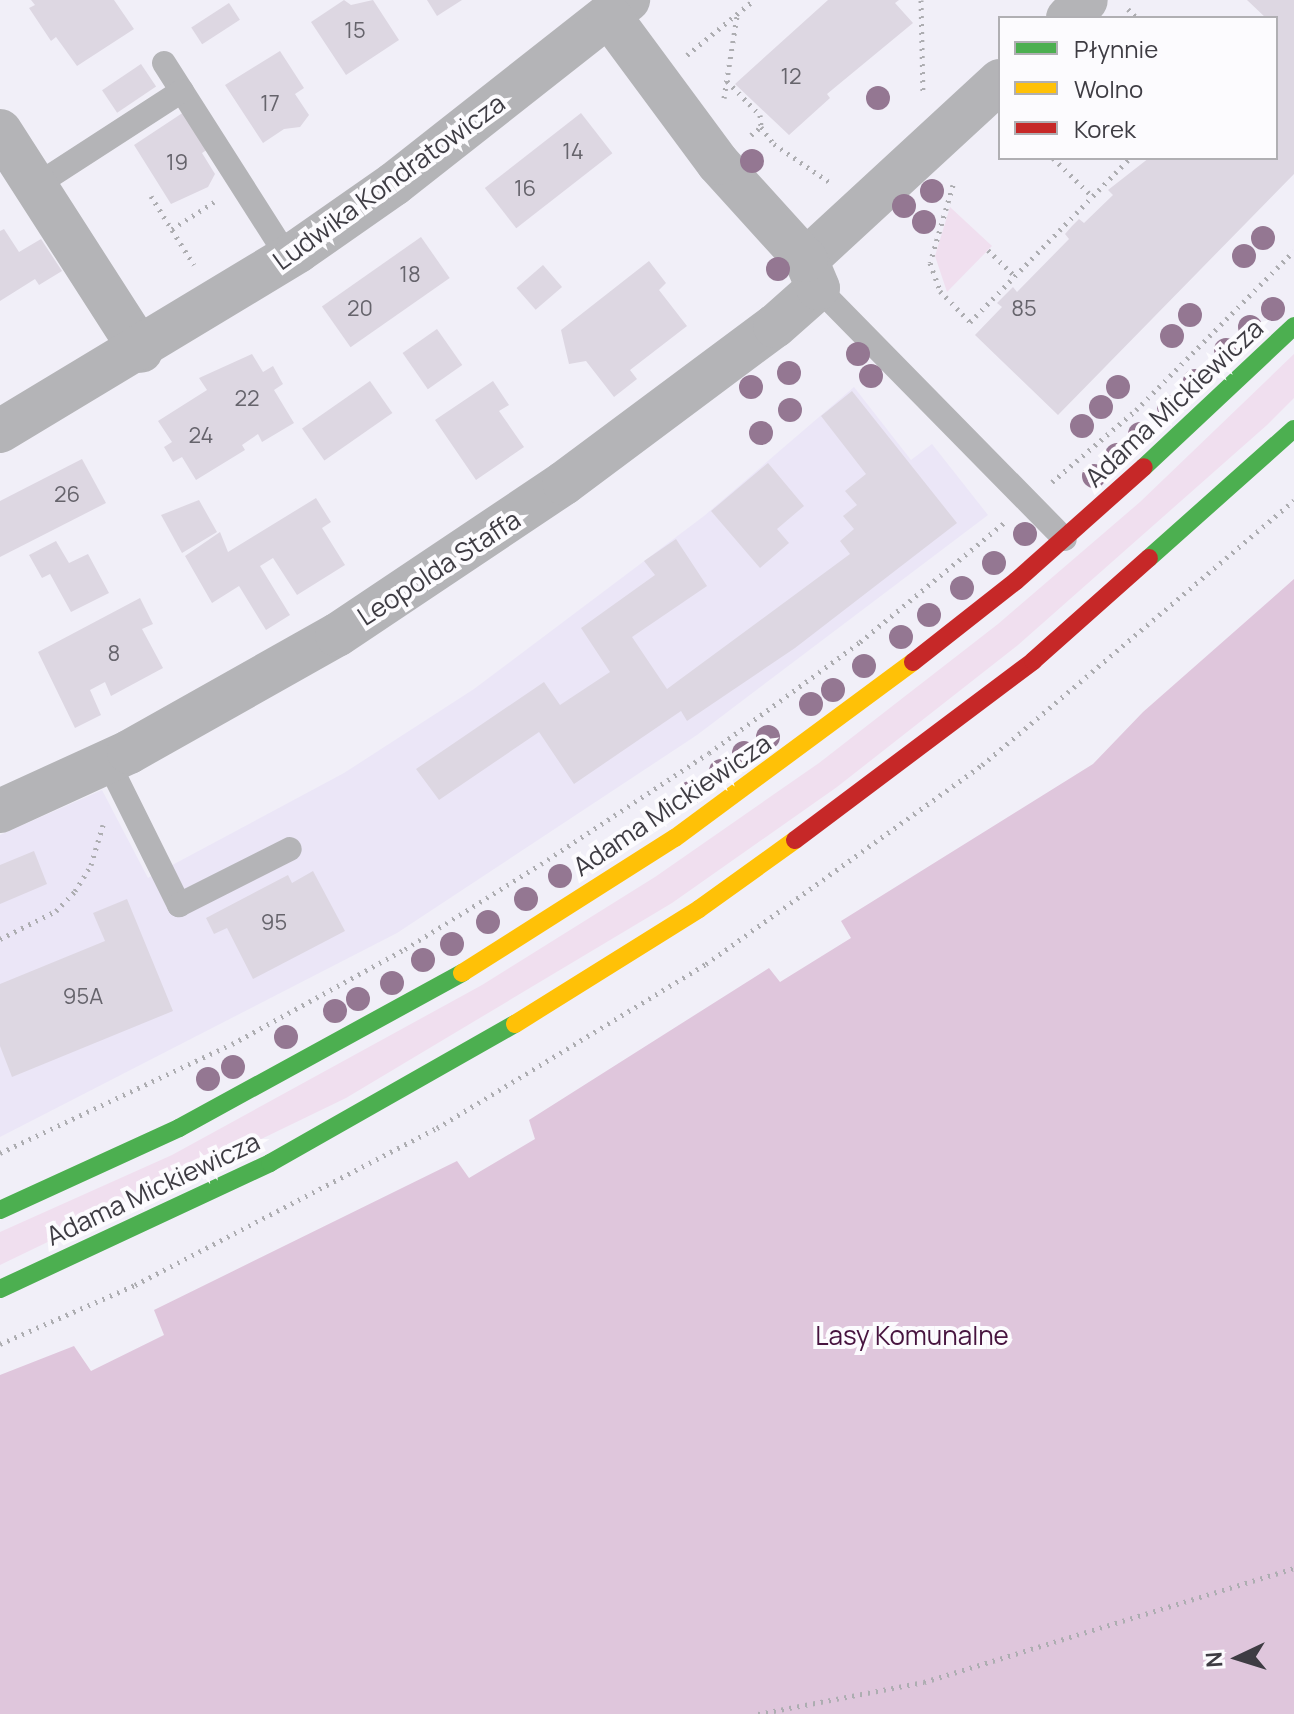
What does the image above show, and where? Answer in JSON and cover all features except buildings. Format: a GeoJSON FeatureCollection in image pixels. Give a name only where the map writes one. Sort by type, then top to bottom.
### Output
{"type":"FeatureCollection","features":[{"type":"Feature","properties":{"kind":"street"},"geometry":{"type":"LineString","coordinates":[[1070,16],[1086,0]]}},
{"type":"Feature","properties":{"kind":"street"},"geometry":{"type":"LineString","coordinates":[[619,8],[653,76],[716,160],[812,274]]}},
{"type":"Feature","properties":{"kind":"street","name":"Ludwika Kondratowicza"},"geometry":{"type":"LineString","coordinates":[[0,431],[141,351],[288,258],[394,184],[619,8]]}},
{"type":"Feature","properties":{"kind":"street","name":"Leopolda Staffa"},"geometry":{"type":"LineString","coordinates":[[0,811],[100,766],[250,687],[493,534],[775,326],[855,214],[998,83]]}},
{"type":"Feature","properties":{"kind":"street"},"geometry":{"type":"LineString","coordinates":[[0,131],[141,351]]}},
{"type":"Feature","properties":{"kind":"street","name":"Adama Mickiewicza"},"geometry":{"type":"LineString","coordinates":[[0,1210],[241,1096],[521,938],[675,838],[811,741],[1065,539],[1294,326]]}},
{"type":"Feature","properties":{"kind":"street","name":"Adama Mickiewicza"},"geometry":{"type":"LineString","coordinates":[[0,1289],[270,1163],[456,1060],[699,909],[905,761],[1033,661],[1294,429]]}},
{"type":"Feature","properties":{"kind":"lane"},"geometry":{"type":"LineString","coordinates":[[164,63],[288,258]]}},
{"type":"Feature","properties":{"kind":"lane"},"geometry":{"type":"LineString","coordinates":[[35,186],[182,91]]}},
{"type":"Feature","properties":{"kind":"lane"},"geometry":{"type":"LineString","coordinates":[[812,274],[1065,539]]}},
{"type":"Feature","properties":{"kind":"lane"},"geometry":{"type":"LineString","coordinates":[[100,766],[179,905],[290,849]]}},
{"type":"Feature","properties":{"kind":"path"},"geometry":{"type":"LineString","coordinates":[[653,76],[706,44],[754,0]]}},
{"type":"Feature","properties":{"kind":"path"},"geometry":{"type":"LineString","coordinates":[[921,0],[936,140],[965,147],[930,254],[935,282],[970,322],[1128,160]]}},
{"type":"Feature","properties":{"kind":"path"},"geometry":{"type":"LineString","coordinates":[[716,160],[737,16]]}},
{"type":"Feature","properties":{"kind":"path"},"geometry":{"type":"LineString","coordinates":[[726,80],[760,115],[761,127],[774,144],[825,178],[855,214]]}},
{"type":"Feature","properties":{"kind":"path"},"geometry":{"type":"LineString","coordinates":[[716,160],[761,127]]}},
{"type":"Feature","properties":{"kind":"path"},"geometry":{"type":"LineString","coordinates":[[1055,160],[1093,196]]}},
{"type":"Feature","properties":{"kind":"path"},"geometry":{"type":"LineString","coordinates":[[172,229],[242,184]]}},
{"type":"Feature","properties":{"kind":"path"},"geometry":{"type":"LineString","coordinates":[[151,196],[202,279]]}},
{"type":"Feature","properties":{"kind":"path"},"geometry":{"type":"LineString","coordinates":[[988,250],[1015,276]]}},
{"type":"Feature","properties":{"kind":"path"},"geometry":{"type":"LineString","coordinates":[[0,1153],[232,1044],[405,949],[709,753],[847,651],[1030,501],[1136,410],[1294,251]]}},
{"type":"Feature","properties":{"kind":"path"},"geometry":{"type":"LineString","coordinates":[[0,939],[56,911],[91,865],[105,815],[100,766]]}},
{"type":"Feature","properties":{"kind":"path"},"geometry":{"type":"LineString","coordinates":[[758,1714],[924,1682],[1294,1568]]}},
{"type":"Feature","properties":{"kind":"shaded area"},"geometry":{"type":"Polygon","coordinates":[[[950,207],[992,246],[947,292],[935,256],[950,207]]]}},
{"type":"Feature","properties":{"kind":"shaded area"},"geometry":{"type":"Polygon","coordinates":[[[1294,354],[1294,398],[1267,425],[1018,645],[837,787],[672,903],[346,1098],[0,1265],[0,1232],[172,1155],[482,985],[655,877],[819,763],[998,624],[1140,502],[1294,354]]]}},
{"type":"Feature","properties":{"kind":"shaded area"},"geometry":{"type":"Polygon","coordinates":[[[854,387],[911,460],[932,444],[988,515],[697,735],[397,933],[0,1137],[0,835],[102,790],[148,878],[344,773],[474,689],[704,516],[854,387]]]}},
{"type":"Feature","properties":{"kind":"green space","name":"Lasy Komunalne"},"geometry":{"type":"Polygon","coordinates":[[[1294,579],[1294,1714],[0,1714],[0,1375],[74,1346],[91,1371],[164,1335],[154,1310],[457,1161],[469,1178],[535,1139],[529,1120],[769,968],[780,982],[851,938],[841,921],[1093,764],[1143,712],[1294,579]]]}},
{"type":"Feature","properties":{"kind":"traffic: fast"},"geometry":{"type":"LineString","coordinates":[[1144,467],[1294,326]]}},
{"type":"Feature","properties":{"kind":"traffic: fast"},"geometry":{"type":"LineString","coordinates":[[1149,558],[1294,429]]}},
{"type":"Feature","properties":{"kind":"traffic: fast"},"geometry":{"type":"LineString","coordinates":[[0,1210],[179,1128],[462,973]]}},
{"type":"Feature","properties":{"kind":"traffic: fast"},"geometry":{"type":"LineString","coordinates":[[0,1289],[270,1163],[515,1024]]}},
{"type":"Feature","properties":{"kind":"traffic: slow"},"geometry":{"type":"LineString","coordinates":[[462,973],[675,838],[913,662]]}},
{"type":"Feature","properties":{"kind":"traffic: slow"},"geometry":{"type":"LineString","coordinates":[[515,1024],[699,909],[795,840]]}},
{"type":"Feature","properties":{"kind":"traffic: jam"},"geometry":{"type":"LineString","coordinates":[[913,662],[1016,581],[1144,467]]}},
{"type":"Feature","properties":{"kind":"traffic: jam"},"geometry":{"type":"LineString","coordinates":[[795,840],[1033,661],[1149,558]]}}]}
